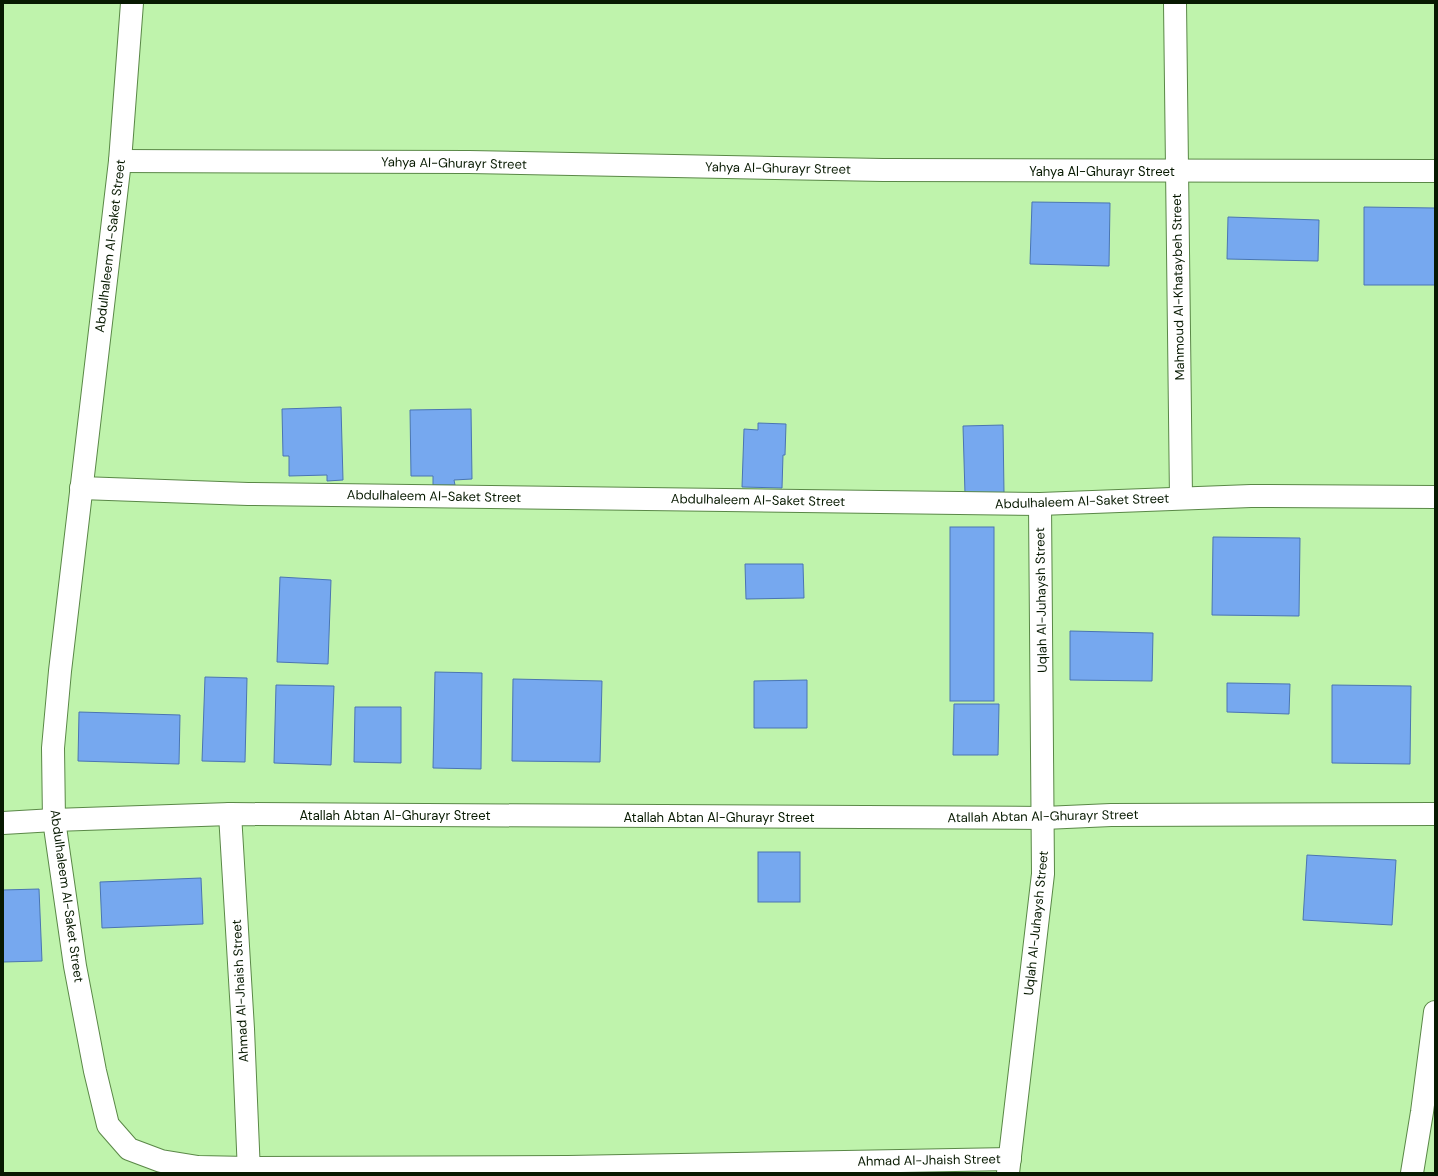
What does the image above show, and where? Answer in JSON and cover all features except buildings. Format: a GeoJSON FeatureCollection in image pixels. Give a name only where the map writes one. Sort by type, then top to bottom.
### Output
{"type":"FeatureCollection","features":[{"type":"Feature","properties":{"kind":"street","name":"Abdulhaleem Al-Saket Street"},"geometry":{"type":"LineString","coordinates":[[132,3],[120,161],[61,664],[53,748],[54,820],[75,966],[95,1072],[108,1126],[129,1149],[161,1161],[198,1167],[249,1171]]}},
{"type":"Feature","properties":{"kind":"street","name":"Mahmoud Al-Khataybeh Street"},"geometry":{"type":"LineString","coordinates":[[1175,3],[1181,498]]}},
{"type":"Feature","properties":{"kind":"street","name":"Yahya Al-Ghurayr Street"},"geometry":{"type":"LineString","coordinates":[[120,161],[462,162],[883,170],[1435,171]]}},
{"type":"Feature","properties":{"kind":"street","name":"Abdulhaleem Al-Saket Street"},"geometry":{"type":"LineString","coordinates":[[82,488],[248,494],[1040,504],[1251,496],[1435,497]]}},
{"type":"Feature","properties":{"kind":"street","name":"Uqlah Al-Juhaysh Street"},"geometry":{"type":"LineString","coordinates":[[1009,1166],[1043,874],[1044,818],[1040,504]]}},
{"type":"Feature","properties":{"kind":"street","name":"Atallah Abtan Al-Ghurayr Street"},"geometry":{"type":"LineString","coordinates":[[3,823],[230,814],[1044,818],[1119,815],[1435,814]]}},
{"type":"Feature","properties":{"kind":"street","name":"Ahmad Al-Jhaish Street"},"geometry":{"type":"LineString","coordinates":[[230,814],[243,1029],[249,1171],[1009,1166]]}},
{"type":"Feature","properties":{"kind":"street"},"geometry":{"type":"LineString","coordinates":[[1412,1173],[1428,1112],[1435,1012]]}}]}
